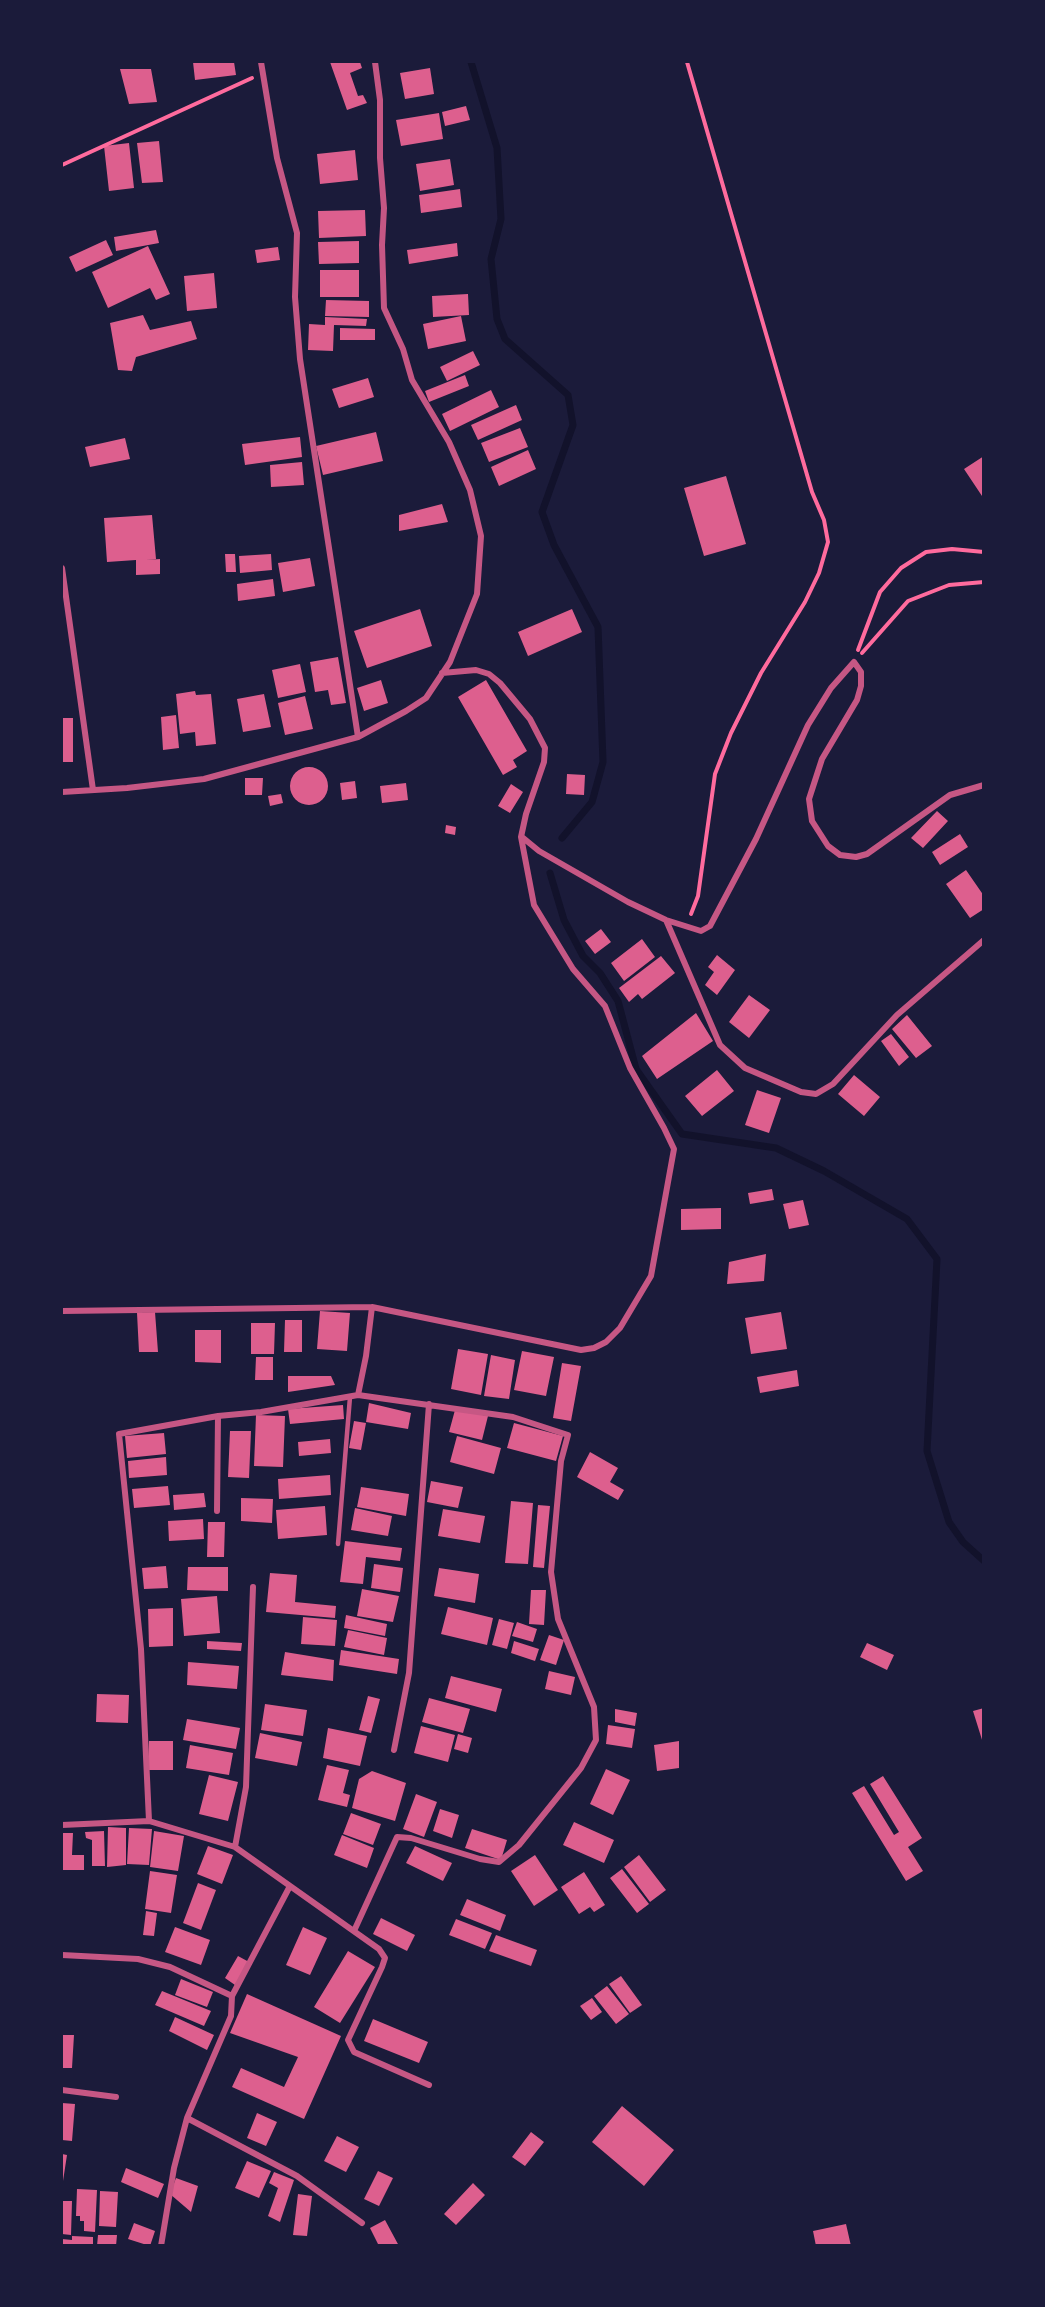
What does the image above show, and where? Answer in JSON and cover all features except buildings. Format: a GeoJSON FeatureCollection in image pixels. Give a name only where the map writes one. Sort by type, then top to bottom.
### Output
{"type":"FeatureCollection","features":[{"type":"Feature","properties":{"kind":"street"},"geometry":{"type":"LineString","coordinates":[[261,62],[277,158],[297,233],[295,297],[300,359],[358,737]]}},
{"type":"Feature","properties":{"kind":"street"},"geometry":{"type":"LineString","coordinates":[[62,792],[204,779],[358,737],[426,698],[450,662],[477,594],[481,536],[470,490],[449,442],[412,380],[403,349],[384,308],[382,245],[384,208],[380,158],[380,100],[375,62]]}},
{"type":"Feature","properties":{"kind":"street"},"geometry":{"type":"LineString","coordinates":[[62,568],[93,790]]}},
{"type":"Feature","properties":{"kind":"street"},"geometry":{"type":"LineString","coordinates":[[521,837],[583,877],[666,920],[701,931],[710,926],[756,839],[808,725],[831,688],[854,662],[861,672],[859,693],[846,721],[822,759],[809,799],[812,821],[828,846],[840,855],[856,857],[867,854],[950,795],[984,785]]}},
{"type":"Feature","properties":{"kind":"street"},"geometry":{"type":"LineString","coordinates":[[62,1311],[372,1307],[581,1350],[594,1348],[606,1342],[620,1328],[651,1276],[674,1149],[630,1068],[605,1006],[573,969],[534,905],[521,837],[526,814],[544,762],[545,748],[530,718],[500,683],[489,674],[476,670],[442,673]]}},
{"type":"Feature","properties":{"kind":"street"},"geometry":{"type":"LineString","coordinates":[[666,920],[720,1045],[745,1068],[801,1092],[816,1094],[833,1084],[897,1016],[984,940]]}},
{"type":"Feature","properties":{"kind":"street"},"geometry":{"type":"LineString","coordinates":[[354,1396],[366,1356],[372,1307]]}},
{"type":"Feature","properties":{"kind":"street"},"geometry":{"type":"LineString","coordinates":[[149,1821],[141,1649],[119,1434],[218,1416],[261,1412],[354,1396],[429,1404],[513,1417],[568,1435],[561,1461],[550,1572],[558,1619],[594,1707],[596,1740],[581,1768],[547,1811],[519,1845],[499,1862],[480,1859],[411,1838],[397,1837],[354,1931]]}},
{"type":"Feature","properties":{"kind":"street"},"geometry":{"type":"LineString","coordinates":[[394,1750],[409,1673],[429,1404]]}},
{"type":"Feature","properties":{"kind":"street"},"geometry":{"type":"LineString","coordinates":[[217,1511],[218,1416]]}},
{"type":"Feature","properties":{"kind":"street"},"geometry":{"type":"LineString","coordinates":[[236,1847],[246,1787],[253,1587]]}},
{"type":"Feature","properties":{"kind":"street"},"geometry":{"type":"LineString","coordinates":[[62,1825],[149,1821],[236,1847],[379,1949],[385,1959],[348,2040],[350,2046],[354,2052],[429,2085]]}},
{"type":"Feature","properties":{"kind":"street"},"geometry":{"type":"LineString","coordinates":[[161,2246],[174,2168],[187,2118],[231,2016],[232,1996],[290,1886]]}},
{"type":"Feature","properties":{"kind":"street"},"geometry":{"type":"LineString","coordinates":[[62,1955],[138,1959],[170,1967],[232,1996]]}},
{"type":"Feature","properties":{"kind":"street"},"geometry":{"type":"LineString","coordinates":[[62,2090],[116,2097]]}},
{"type":"Feature","properties":{"kind":"street"},"geometry":{"type":"LineString","coordinates":[[187,2118],[297,2175],[362,2223]]}},
{"type":"Feature","properties":{"kind":"lane"},"geometry":{"type":"LineString","coordinates":[[338,1544],[354,1396]]}},
{"type":"Feature","properties":{"kind":"path"},"geometry":{"type":"LineString","coordinates":[[686,926],[698,896],[715,774],[731,733],[760,673],[805,602],[819,573],[828,543],[824,520],[812,492],[687,62]]}},
{"type":"Feature","properties":{"kind":"path"},"geometry":{"type":"LineString","coordinates":[[62,165],[262,73]]}},
{"type":"Feature","properties":{"kind":"path"},"geometry":{"type":"LineString","coordinates":[[854,662],[880,592],[901,568],[926,552],[952,549],[984,552]]}},
{"type":"Feature","properties":{"kind":"path"},"geometry":{"type":"LineString","coordinates":[[854,662],[908,601],[949,585],[984,582]]}},
{"type":"Feature","properties":{"kind":"waterway"},"geometry":{"type":"LineString","coordinates":[[471,62],[497,148],[501,219],[491,259],[497,319],[505,339],[568,395],[573,425],[542,512],[554,545],[598,627],[603,762],[592,802],[562,838]]}},
{"type":"Feature","properties":{"kind":"waterway"},"geometry":{"type":"LineString","coordinates":[[550,873],[564,920],[583,956],[600,973],[618,1001],[636,1069],[682,1134],[776,1148],[824,1171],[907,1219],[937,1259],[927,1451],[949,1522],[963,1542],[984,1561]]}}]}
